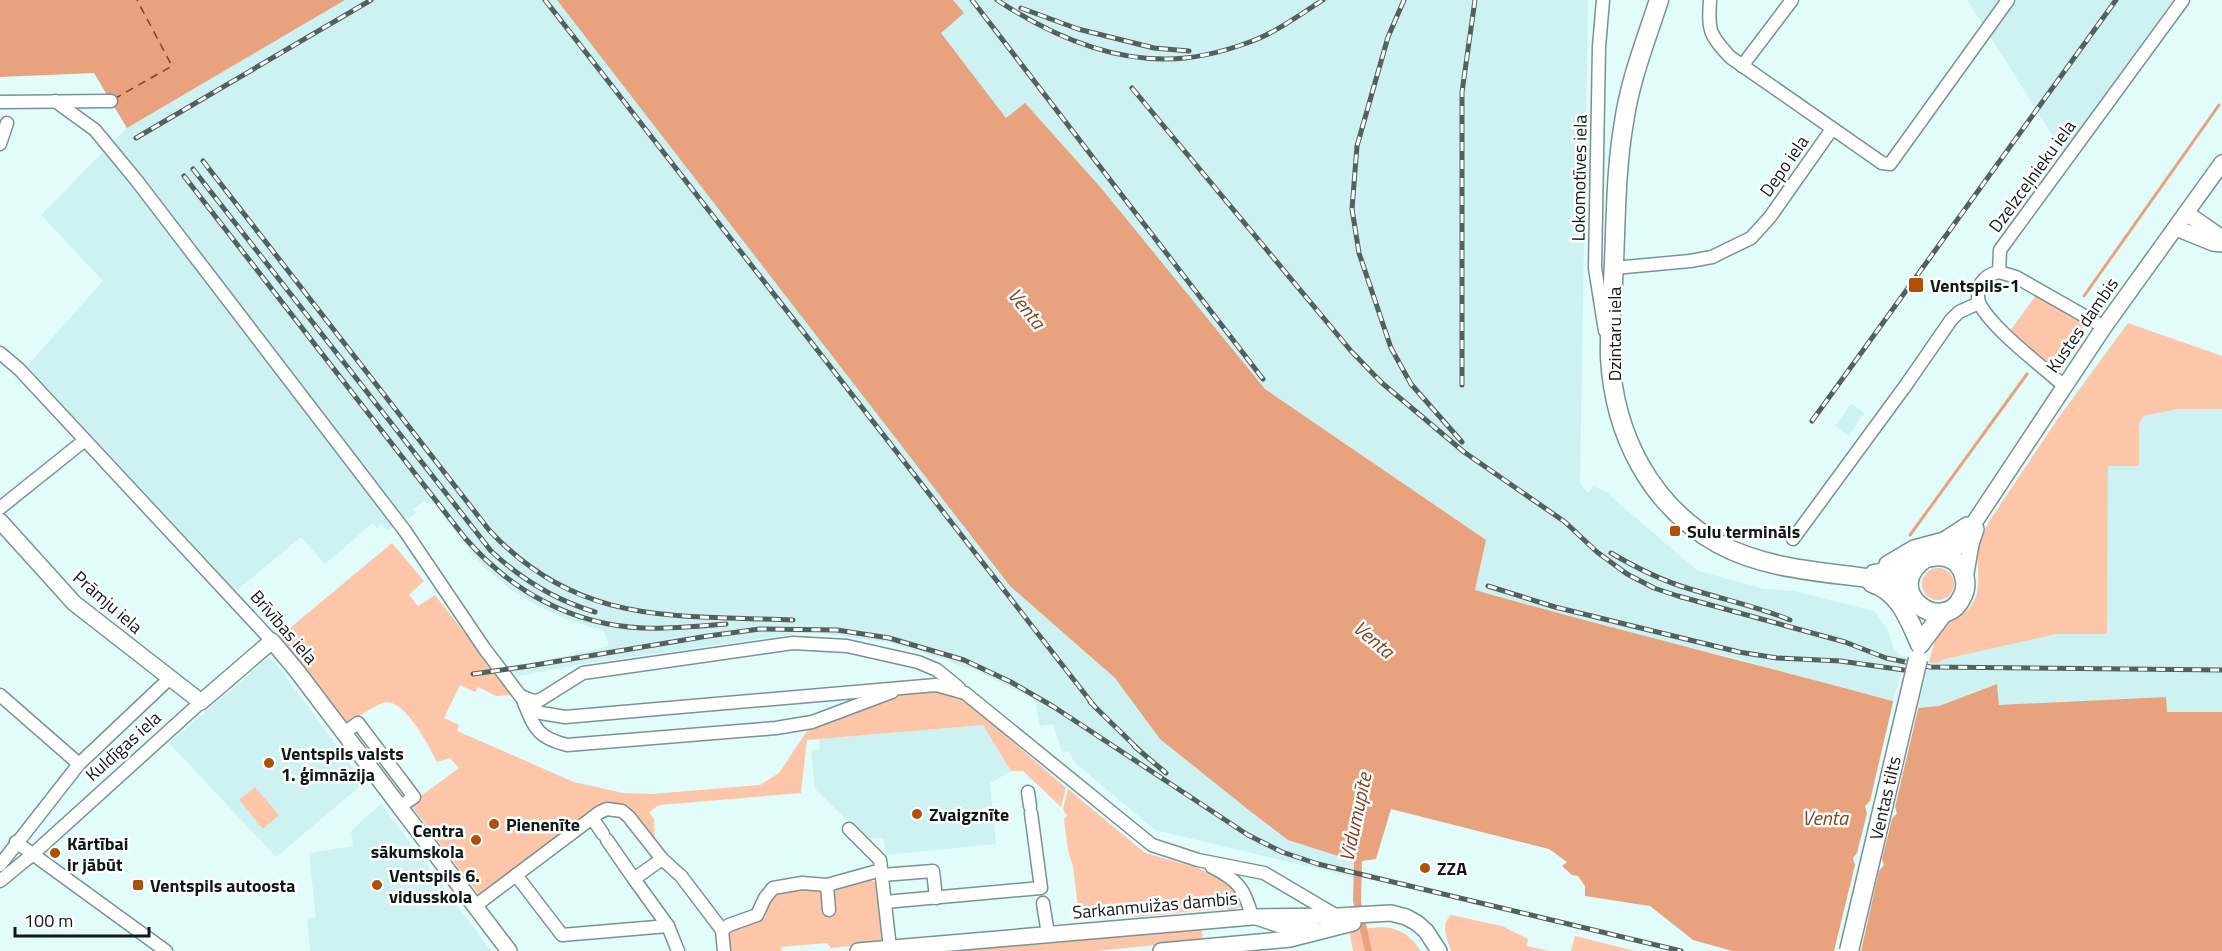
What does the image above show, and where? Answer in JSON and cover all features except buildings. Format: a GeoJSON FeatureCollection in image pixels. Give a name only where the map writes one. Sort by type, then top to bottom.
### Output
{"type":"FeatureCollection","features":[{"type":"Feature","properties":{"kind":"highway","name":"Dzintaru iela"},"geometry":{"type":"LineString","coordinates":[[1659,0],[1634,75],[1624,120],[1618,170],[1610,355],[1616,404],[1629,444],[1650,481],[1679,515],[1711,539],[1749,557],[1793,568],[1842,574]]}},
{"type":"Feature","properties":{"kind":"highway"},"geometry":{"type":"LineString","coordinates":[[1842,574],[1882,573],[1933,556],[1952,559],[1960,567],[1965,579],[1965,590],[1961,600],[1954,608],[1944,612],[1923,609],[1915,603],[1908,585],[1910,574],[1917,564],[1933,556]]}},
{"type":"Feature","properties":{"kind":"highway"},"geometry":{"type":"LineString","coordinates":[[1842,574],[1908,585]]}},
{"type":"Feature","properties":{"kind":"highway"},"geometry":{"type":"LineString","coordinates":[[1842,574],[1889,591],[1897,599],[1909,619],[1919,652]]}},
{"type":"Feature","properties":{"kind":"highway"},"geometry":{"type":"LineString","coordinates":[[1915,603],[1919,652]]}},
{"type":"Feature","properties":{"kind":"highway"},"geometry":{"type":"LineString","coordinates":[[1919,652],[1944,612]]}},
{"type":"Feature","properties":{"kind":"highway","name":"Ventas tilts"},"geometry":{"type":"LineString","coordinates":[[1849,951],[1919,652]]}},
{"type":"Feature","properties":{"kind":"main road","name":"Kustes dambis"},"geometry":{"type":"LineString","coordinates":[[1981,514],[2104,327],[2222,163]]}},
{"type":"Feature","properties":{"kind":"main road"},"geometry":{"type":"LineString","coordinates":[[2186,213],[2222,238]]}},
{"type":"Feature","properties":{"kind":"main road"},"geometry":{"type":"LineString","coordinates":[[2176,228],[2213,243],[2222,244]]}},
{"type":"Feature","properties":{"kind":"main road"},"geometry":{"type":"LineString","coordinates":[[1842,574],[1884,566],[1914,548],[1944,540],[1958,533],[1981,514]]}},
{"type":"Feature","properties":{"kind":"main road"},"geometry":{"type":"LineString","coordinates":[[1933,556],[1954,551],[1981,514]]}},
{"type":"Feature","properties":{"kind":"main road"},"geometry":{"type":"LineString","coordinates":[[1965,579],[1971,544],[1981,514]]}},
{"type":"Feature","properties":{"kind":"main road","name":"Prāmju iela"},"geometry":{"type":"LineString","coordinates":[[0,521],[74,603],[201,702]]}},
{"type":"Feature","properties":{"kind":"main road","name":"Kuldīgas iela"},"geometry":{"type":"LineString","coordinates":[[201,702],[272,641]]}},
{"type":"Feature","properties":{"kind":"main road","name":"Brīvības iela"},"geometry":{"type":"LineString","coordinates":[[272,641],[509,951]]}},
{"type":"Feature","properties":{"kind":"main road","name":"Sarkanmuižas dambis"},"geometry":{"type":"LineString","coordinates":[[858,951],[1252,916],[1345,919],[1375,917],[1391,913],[1417,923],[1426,931],[1439,951]]}},
{"type":"Feature","properties":{"kind":"main road","name":"Sarkanmuižas dambis"},"geometry":{"type":"LineString","coordinates":[[1375,917],[1403,925],[1421,940],[1426,951]]}},
{"type":"Feature","properties":{"kind":"main road","name":"Sarkanmuižas dambis"},"geometry":{"type":"LineString","coordinates":[[1161,951],[1291,945],[1345,919]]}},
{"type":"Feature","properties":{"kind":"street","name":"Lokomotīves iela"},"geometry":{"type":"LineString","coordinates":[[1603,0],[1599,47],[1595,268],[1610,355]]}},
{"type":"Feature","properties":{"kind":"street"},"geometry":{"type":"LineString","coordinates":[[1710,0],[1709,21],[1712,37],[1730,57],[1832,129]]}},
{"type":"Feature","properties":{"kind":"street"},"geometry":{"type":"LineString","coordinates":[[1742,66],[1792,0]]}},
{"type":"Feature","properties":{"kind":"street","name":"Depo iela"},"geometry":{"type":"LineString","coordinates":[[1614,268],[1712,257],[1751,238],[1770,217],[1832,129],[1882,163],[1890,164],[2008,0]]}},
{"type":"Feature","properties":{"kind":"street","name":"Dzelzceļnieku iela"},"geometry":{"type":"LineString","coordinates":[[1999,272],[2000,250],[2183,0]]}},
{"type":"Feature","properties":{"kind":"street"},"geometry":{"type":"LineString","coordinates":[[56,101],[95,130],[137,181],[405,531],[484,648],[528,706],[542,713],[565,717],[909,686],[936,685],[965,693]]}},
{"type":"Feature","properties":{"kind":"street"},"geometry":{"type":"LineString","coordinates":[[0,102],[111,101]]}},
{"type":"Feature","properties":{"kind":"street"},"geometry":{"type":"LineString","coordinates":[[0,144],[7,123]]}},
{"type":"Feature","properties":{"kind":"street"},"geometry":{"type":"LineString","coordinates":[[2064,386],[1985,313],[1979,303],[1978,290],[1981,283],[1986,277],[1999,272],[2016,277],[2104,327]]}},
{"type":"Feature","properties":{"kind":"street"},"geometry":{"type":"LineString","coordinates":[[1793,539],[1951,320],[1959,312],[1979,303]]}},
{"type":"Feature","properties":{"kind":"street","name":"Brīvības iela"},"geometry":{"type":"LineString","coordinates":[[3,360],[85,440],[272,641]]}},
{"type":"Feature","properties":{"kind":"street"},"geometry":{"type":"LineString","coordinates":[[0,508],[85,440]]}},
{"type":"Feature","properties":{"kind":"street"},"geometry":{"type":"LineString","coordinates":[[521,696],[533,701],[540,699],[583,673],[793,643],[847,646],[918,662],[938,670],[1152,845],[1198,860],[1264,873],[1345,919]]}},
{"type":"Feature","properties":{"kind":"street","name":"Kuldīgas iela"},"geometry":{"type":"LineString","coordinates":[[0,865],[79,764],[170,678]]}},
{"type":"Feature","properties":{"kind":"street"},"geometry":{"type":"LineString","coordinates":[[521,696],[535,729],[549,740],[567,745],[776,728],[812,722],[909,686]]}},
{"type":"Feature","properties":{"kind":"street"},"geometry":{"type":"LineString","coordinates":[[0,695],[79,764]]}},
{"type":"Feature","properties":{"kind":"street","name":"Kuldīgas iela"},"geometry":{"type":"LineString","coordinates":[[0,881],[201,702]]}},
{"type":"Feature","properties":{"kind":"street"},"geometry":{"type":"LineString","coordinates":[[1028,792],[1048,934]]}},
{"type":"Feature","properties":{"kind":"street"},"geometry":{"type":"LineString","coordinates":[[475,906],[592,818],[607,809],[622,811],[662,859],[681,876],[722,930],[724,951]]}},
{"type":"Feature","properties":{"kind":"street"},"geometry":{"type":"LineString","coordinates":[[592,818],[668,926],[678,951]]}},
{"type":"Feature","properties":{"kind":"street"},"geometry":{"type":"LineString","coordinates":[[849,829],[880,860],[890,948]]}},
{"type":"Feature","properties":{"kind":"street"},"geometry":{"type":"LineString","coordinates":[[16,842],[166,951]]}},
{"type":"Feature","properties":{"kind":"street"},"geometry":{"type":"LineString","coordinates":[[634,879],[662,859]]}},
{"type":"Feature","properties":{"kind":"street"},"geometry":{"type":"LineString","coordinates":[[1198,860],[1226,874],[1239,884],[1246,896],[1252,916],[1284,928],[1321,930]]}},
{"type":"Feature","properties":{"kind":"street"},"geometry":{"type":"LineString","coordinates":[[722,930],[729,925],[757,915],[773,888],[802,883],[826,885],[881,872],[933,871],[936,898]]}},
{"type":"Feature","properties":{"kind":"street"},"geometry":{"type":"LineString","coordinates":[[1246,896],[1248,885],[1256,876],[1264,873]]}},
{"type":"Feature","properties":{"kind":"street"},"geometry":{"type":"LineString","coordinates":[[516,875],[562,935],[668,926]]}},
{"type":"Feature","properties":{"kind":"street"},"geometry":{"type":"LineString","coordinates":[[826,885],[829,910]]}},
{"type":"Feature","properties":{"kind":"street"},"geometry":{"type":"LineString","coordinates":[[885,902],[936,898],[1042,896]]}},
{"type":"Feature","properties":{"kind":"shaded area"},"geometry":{"type":"Polygon","coordinates":[[[345,0],[557,0],[1082,648],[1115,678],[1136,704],[1288,840],[1355,861],[1356,878],[1155,830],[1075,763],[1068,751],[1062,752],[1053,724],[1040,726],[1035,700],[981,673],[891,643],[820,633],[802,633],[582,664],[514,677],[509,669],[609,646],[604,631],[571,621],[514,592],[472,554],[434,504],[423,502],[413,509],[416,513],[408,519],[406,517],[387,531],[382,524],[377,528],[373,523],[325,564],[301,537],[236,591],[27,366],[103,281],[41,215],[127,128],[345,0]]]}},
{"type":"Feature","properties":{"kind":"shaded area"},"geometry":{"type":"Polygon","coordinates":[[[953,0],[1588,0],[1580,483],[1588,493],[1594,486],[1607,493],[1698,571],[1765,589],[1794,591],[1874,611],[1887,628],[1894,649],[1901,656],[1906,657],[1893,701],[1730,657],[1598,626],[1475,590],[1486,540],[1265,389],[1102,189],[1025,104],[1007,119],[940,32],[964,13],[953,0]]]}},
{"type":"Feature","properties":{"kind":"shaded area"},"geometry":{"type":"Polygon","coordinates":[[[1967,0],[2173,0],[2063,152],[1967,0]]]}},
{"type":"Feature","properties":{"kind":"shaded area"},"geometry":{"type":"Polygon","coordinates":[[[2037,294],[2085,322],[2084,334],[2062,365],[2053,370],[2010,331],[2037,294]]]}},
{"type":"Feature","properties":{"kind":"shaded area"},"geometry":{"type":"Polygon","coordinates":[[[2128,323],[2222,356],[2222,409],[2178,409],[2143,416],[2139,424],[2139,466],[2108,466],[2107,634],[2056,634],[1945,659],[1937,663],[1929,662],[1940,631],[1947,623],[1967,610],[1974,601],[1978,585],[1979,546],[1990,520],[2059,417],[2128,323]]]}},
{"type":"Feature","properties":{"kind":"shaded area"},"geometry":{"type":"Polygon","coordinates":[[[1851,404],[1864,413],[1849,436],[1835,426],[1851,404]]]}},
{"type":"Feature","properties":{"kind":"shaded area"},"geometry":{"type":"Polygon","coordinates":[[[2178,409],[2222,409],[2222,712],[2166,713],[2166,697],[1999,706],[1996,684],[1939,706],[1918,708],[1929,662],[1937,663],[1945,659],[2056,634],[2107,634],[2108,466],[2143,416],[2178,409]]]}},
{"type":"Feature","properties":{"kind":"shaded area"},"geometry":{"type":"Polygon","coordinates":[[[392,543],[424,581],[409,595],[418,606],[435,595],[513,695],[496,696],[478,687],[475,692],[460,685],[444,718],[459,725],[457,731],[574,782],[623,793],[652,794],[760,785],[779,773],[807,731],[896,694],[933,690],[957,695],[965,700],[1066,788],[1061,807],[1023,771],[1011,771],[983,725],[807,740],[801,793],[659,805],[649,812],[654,819],[655,843],[625,807],[600,807],[479,895],[410,804],[459,768],[450,758],[437,762],[415,724],[399,707],[391,703],[378,705],[346,724],[278,638],[392,543]]]}},
{"type":"Feature","properties":{"kind":"shaded area"},"geometry":{"type":"Polygon","coordinates":[[[1938,568],[1950,572],[1954,584],[1950,596],[1938,600],[1926,596],[1922,584],[1926,572],[1938,568]]]}},
{"type":"Feature","properties":{"kind":"shaded area","name":"Ventspils valsts 1. ģimnāzija"},"geometry":{"type":"Polygon","coordinates":[[[269,657],[364,783],[276,857],[169,743],[269,657]]]}},
{"type":"Feature","properties":{"kind":"shaded area","name":"Zvaigznīte"},"geometry":{"type":"Polygon","coordinates":[[[983,725],[1011,771],[990,783],[996,844],[886,855],[884,840],[866,839],[815,789],[811,750],[820,749],[819,739],[983,725]]]}},
{"type":"Feature","properties":{"kind":"shaded area"},"geometry":{"type":"Polygon","coordinates":[[[255,787],[279,815],[263,829],[239,800],[255,787]]]}},
{"type":"Feature","properties":{"kind":"shaded area"},"geometry":{"type":"Polygon","coordinates":[[[1068,789],[1145,853],[1198,868],[1220,880],[1224,881],[1223,878],[1230,882],[1243,901],[1242,906],[1228,911],[1227,908],[1134,917],[1125,910],[1079,915],[1064,819],[1067,816],[1063,809],[1068,789]]]}},
{"type":"Feature","properties":{"kind":"shaded area","name":"Ventspils 6. vidusskola"},"geometry":{"type":"Polygon","coordinates":[[[381,804],[491,951],[310,951],[307,918],[316,917],[309,853],[353,846],[351,831],[381,804]]]}},
{"type":"Feature","properties":{"kind":"shaded area"},"geometry":{"type":"Polygon","coordinates":[[[867,878],[875,882],[883,942],[831,948],[827,943],[781,947],[781,951],[729,951],[727,933],[765,918],[770,902],[776,894],[803,887],[820,892],[838,889],[867,878]]]}},
{"type":"Feature","properties":{"kind":"shaded area"},"geometry":{"type":"Polygon","coordinates":[[[1451,915],[1502,926],[1528,939],[1527,946],[1549,951],[1451,951],[1445,927],[1451,915]]]}},
{"type":"Feature","properties":{"kind":"shaded area"},"geometry":{"type":"Polygon","coordinates":[[[1201,926],[1203,937],[1196,941],[1096,951],[906,951],[1201,926]]]}},
{"type":"Feature","properties":{"kind":"shaded area"},"geometry":{"type":"Polygon","coordinates":[[[1382,927],[1404,934],[1421,951],[1353,951],[1349,930],[1382,927]]]}},
{"type":"Feature","properties":{"kind":"shaded area"},"geometry":{"type":"Polygon","coordinates":[[[1575,936],[1635,951],[1571,951],[1575,936]]]}},
{"type":"Feature","properties":{"kind":"water"},"geometry":{"type":"Polygon","coordinates":[[[0,0],[345,0],[127,128],[94,73],[0,77],[0,0]]]}},
{"type":"Feature","properties":{"kind":"water"},"geometry":{"type":"Polygon","coordinates":[[[557,0],[953,0],[964,13],[941,33],[1006,118],[1025,103],[1102,189],[1265,389],[1486,540],[1475,590],[1918,708],[1939,706],[1997,684],[1999,705],[2166,697],[2167,712],[2222,712],[2222,951],[1732,951],[1693,940],[1650,906],[1585,896],[1585,886],[1578,876],[1572,875],[1562,866],[1567,862],[1549,849],[1391,809],[1376,859],[1362,861],[1361,901],[1372,951],[1365,951],[1353,901],[1354,861],[1288,840],[1250,811],[1160,739],[1115,678],[1010,586],[557,0]]]}},
{"type":"Feature","properties":{"kind":"pier"},"geometry":{"type":"Polygon","coordinates":[[[1894,698],[1919,705],[1895,807],[1897,813],[1892,819],[1882,859],[1884,865],[1879,871],[1861,951],[1834,951],[1855,865],[1853,858],[1857,853],[1867,813],[1865,806],[1870,801],[1894,698]]]}},
{"type":"Feature","properties":{"kind":"waterway"},"geometry":{"type":"LineString","coordinates":[[2084,296],[2219,105]]}},
{"type":"Feature","properties":{"kind":"waterway"},"geometry":{"type":"LineString","coordinates":[[1910,535],[2027,374]]}},
{"type":"Feature","properties":{"kind":"ferry route"},"geometry":{"type":"LineString","coordinates":[[114,99],[172,66],[137,0]]}},
{"type":"Feature","properties":{"kind":"railway"},"geometry":{"type":"LineString","coordinates":[[136,138],[371,0]]}},
{"type":"Feature","properties":{"kind":"railway"},"geometry":{"type":"LineString","coordinates":[[545,0],[1095,707]]}},
{"type":"Feature","properties":{"kind":"railway"},"geometry":{"type":"LineString","coordinates":[[972,0],[1263,379]]}},
{"type":"Feature","properties":{"kind":"railway"},"geometry":{"type":"LineString","coordinates":[[997,0],[1036,23],[1078,42],[1122,55],[1167,59],[1208,54],[1247,43],[1277,29],[1323,0]]}},
{"type":"Feature","properties":{"kind":"railway"},"geometry":{"type":"LineString","coordinates":[[1404,0],[1388,37],[1357,146],[1352,209],[1359,253],[1391,348],[1411,384],[1462,442]]}},
{"type":"Feature","properties":{"kind":"railway"},"geometry":{"type":"LineString","coordinates":[[1462,385],[1462,92],[1475,0]]}},
{"type":"Feature","properties":{"kind":"railway"},"geometry":{"type":"LineString","coordinates":[[1812,421],[2116,0]]}},
{"type":"Feature","properties":{"kind":"railway"},"geometry":{"type":"LineString","coordinates":[[1021,8],[1078,29],[1154,48],[1189,51]]}},
{"type":"Feature","properties":{"kind":"railway"},"geometry":{"type":"LineString","coordinates":[[1132,88],[1351,351],[1382,383],[1464,452],[1565,522],[1597,552],[1627,574],[1654,588],[1678,596],[1845,642],[1886,658],[1930,667],[2222,670]]}},
{"type":"Feature","properties":{"kind":"railway"},"geometry":{"type":"LineString","coordinates":[[203,161],[489,530],[523,561],[557,584],[593,599],[629,609],[668,615],[793,620]]}},
{"type":"Feature","properties":{"kind":"railway"},"geometry":{"type":"LineString","coordinates":[[193,169],[491,551],[539,588],[595,612]]}},
{"type":"Feature","properties":{"kind":"railway"},"geometry":{"type":"LineString","coordinates":[[184,176],[465,538],[502,574],[545,602],[592,620],[643,628],[726,624]]}},
{"type":"Feature","properties":{"kind":"railway"},"geometry":{"type":"LineString","coordinates":[[1611,553],[1667,581],[1790,620]]}},
{"type":"Feature","properties":{"kind":"railway"},"geometry":{"type":"LineString","coordinates":[[1488,586],[1555,607],[1739,652],[1777,658],[1840,661],[1904,670]]}},
{"type":"Feature","properties":{"kind":"railway"},"geometry":{"type":"LineString","coordinates":[[473,674],[760,629],[837,630],[889,638],[964,660],[1011,682],[1054,707],[1248,835],[1282,852],[1318,864],[1681,951]]}},
{"type":"Feature","properties":{"kind":"railway"},"geometry":{"type":"LineString","coordinates":[[1090,702],[1139,750]]}},
{"type":"Feature","properties":{"kind":"railway"},"geometry":{"type":"LineString","coordinates":[[1134,746],[1166,773]]}},
{"type":"Feature","properties":{"kind":"place","name":"Ventspils-1"},"geometry":{"type":"Point","coordinates":[1916,285]}},
{"type":"Feature","properties":{"kind":"place","name":"Sulu termināls"},"geometry":{"type":"Point","coordinates":[1675,531]}},
{"type":"Feature","properties":{"kind":"place","name":"Ventspils valsts 1. ģimnāzija"},"geometry":{"type":"Point","coordinates":[269,763]}},
{"type":"Feature","properties":{"kind":"place","name":"Zvaigznīte"},"geometry":{"type":"Point","coordinates":[917,814]}},
{"type":"Feature","properties":{"kind":"place","name":"Pienenīte"},"geometry":{"type":"Point","coordinates":[494,824]}},
{"type":"Feature","properties":{"kind":"place","name":"Centra sākumskola"},"geometry":{"type":"Point","coordinates":[476,840]}},
{"type":"Feature","properties":{"kind":"place","name":"Kārtībai ir jābūt"},"geometry":{"type":"Point","coordinates":[55,853]}},
{"type":"Feature","properties":{"kind":"place","name":"ZZA"},"geometry":{"type":"Point","coordinates":[1425,868]}},
{"type":"Feature","properties":{"kind":"place","name":"Ventspils autoosta"},"geometry":{"type":"Point","coordinates":[138,885]}},
{"type":"Feature","properties":{"kind":"place","name":"Ventspils 6. vidusskola"},"geometry":{"type":"Point","coordinates":[377,885]}},
{"type":"Feature","properties":{"kind":"water label","name":"Venta"},"geometry":{"type":"Point","coordinates":[1027,308]}},
{"type":"Feature","properties":{"kind":"water label","name":"Venta"},"geometry":{"type":"Point","coordinates":[1374,639]}},
{"type":"Feature","properties":{"kind":"water label","name":"Vidumupīte"},"geometry":{"type":"Point","coordinates":[1355,817]}},
{"type":"Feature","properties":{"kind":"water label","name":"Venta"},"geometry":{"type":"Point","coordinates":[1825,817]}}]}
